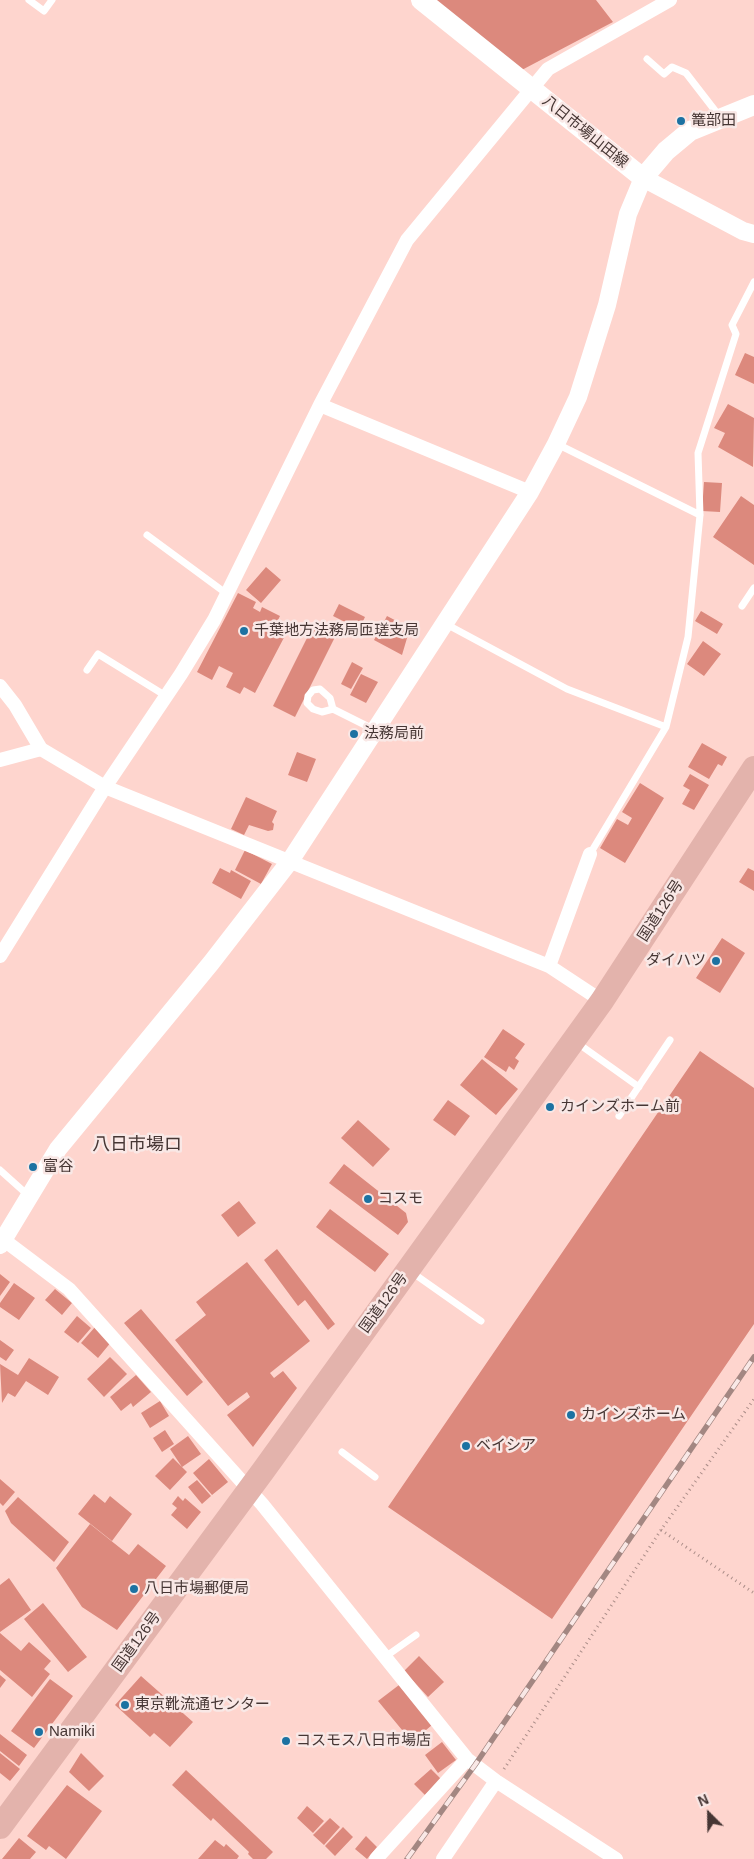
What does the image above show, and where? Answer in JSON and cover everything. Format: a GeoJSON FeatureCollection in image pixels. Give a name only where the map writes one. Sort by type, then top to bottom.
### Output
{"type":"FeatureCollection","features":[{"type":"Feature","properties":{"kind":"highway","name":"国道126号"},"geometry":{"type":"LineString","coordinates":[[0,1827],[249,1489],[602,1001],[754,768]]}},
{"type":"Feature","properties":{"kind":"main road","name":"八日市場山田線"},"geometry":{"type":"LineString","coordinates":[[421,0],[643,178],[677,140],[690,131],[754,105]]}},
{"type":"Feature","properties":{"kind":"street"},"geometry":{"type":"LineString","coordinates":[[0,956],[105,787],[214,620],[320,405],[407,240],[530,88],[548,69],[670,0]]}},
{"type":"Feature","properties":{"kind":"street"},"geometry":{"type":"LineString","coordinates":[[616,1859],[496,1781],[467,1759],[249,1489],[69,1288],[1,1240],[30,1197],[58,1149],[212,963],[290,860],[530,492],[556,444],[578,397],[607,305],[628,214],[643,178],[743,231],[754,234]]}},
{"type":"Feature","properties":{"kind":"street"},"geometry":{"type":"LineString","coordinates":[[320,405],[530,492]]}},
{"type":"Feature","properties":{"kind":"street"},"geometry":{"type":"LineString","coordinates":[[0,686],[15,705],[41,749],[105,787],[549,966],[602,1001]]}},
{"type":"Feature","properties":{"kind":"street"},"geometry":{"type":"LineString","coordinates":[[0,760],[41,749]]}},
{"type":"Feature","properties":{"kind":"street"},"geometry":{"type":"LineString","coordinates":[[549,966],[590,854]]}},
{"type":"Feature","properties":{"kind":"street"},"geometry":{"type":"LineString","coordinates":[[376,1859],[467,1759]]}},
{"type":"Feature","properties":{"kind":"street"},"geometry":{"type":"LineString","coordinates":[[443,1859],[496,1781]]}},
{"type":"Feature","properties":{"kind":"lane"},"geometry":{"type":"LineString","coordinates":[[29,0],[44,11],[52,0]]}},
{"type":"Feature","properties":{"kind":"lane"},"geometry":{"type":"LineString","coordinates":[[647,59],[664,74],[672,68],[686,73],[721,117]]}},
{"type":"Feature","properties":{"kind":"lane"},"geometry":{"type":"LineString","coordinates":[[590,854],[666,727],[688,637],[700,515],[698,453],[736,334],[732,325],[754,282]]}},
{"type":"Feature","properties":{"kind":"lane"},"geometry":{"type":"LineString","coordinates":[[556,444],[700,515]]}},
{"type":"Feature","properties":{"kind":"lane"},"geometry":{"type":"LineString","coordinates":[[147,535],[227,594]]}},
{"type":"Feature","properties":{"kind":"lane"},"geometry":{"type":"LineString","coordinates":[[742,606],[754,588]]}},
{"type":"Feature","properties":{"kind":"lane"},"geometry":{"type":"LineString","coordinates":[[445,624],[567,689],[666,727]]}},
{"type":"Feature","properties":{"kind":"lane"},"geometry":{"type":"LineString","coordinates":[[87,670],[98,654],[166,696]]}},
{"type":"Feature","properties":{"kind":"lane"},"geometry":{"type":"LineString","coordinates":[[333,709],[375,730]]}},
{"type":"Feature","properties":{"kind":"lane"},"geometry":{"type":"LineString","coordinates":[[574,1040],[638,1087]]}},
{"type":"Feature","properties":{"kind":"lane"},"geometry":{"type":"LineString","coordinates":[[620,1116],[670,1040]]}},
{"type":"Feature","properties":{"kind":"lane"},"geometry":{"type":"LineString","coordinates":[[0,1170],[30,1197]]}},
{"type":"Feature","properties":{"kind":"lane"},"geometry":{"type":"LineString","coordinates":[[408,1270],[481,1321]]}},
{"type":"Feature","properties":{"kind":"lane"},"geometry":{"type":"LineString","coordinates":[[342,1452],[375,1477]]}},
{"type":"Feature","properties":{"kind":"lane"},"geometry":{"type":"LineString","coordinates":[[385,1657],[416,1635]]}},
{"type":"Feature","properties":{"kind":"path"},"geometry":{"type":"LineString","coordinates":[[496,1781],[662,1530],[754,1399]]}},
{"type":"Feature","properties":{"kind":"path"},"geometry":{"type":"LineString","coordinates":[[662,1530],[754,1593]]}},
{"type":"Feature","properties":{"kind":"building"},"geometry":{"type":"Polygon","coordinates":[[[431,0],[596,0],[613,22],[518,72],[431,0]]]}},
{"type":"Feature","properties":{"kind":"building"},"geometry":{"type":"Polygon","coordinates":[[[745,353],[754,357],[754,384],[735,375],[745,353]]]}},
{"type":"Feature","properties":{"kind":"building"},"geometry":{"type":"Polygon","coordinates":[[[728,404],[754,418],[753,467],[718,447],[725,433],[714,428],[728,404]]]}},
{"type":"Feature","properties":{"kind":"building"},"geometry":{"type":"Polygon","coordinates":[[[704,482],[722,483],[720,512],[702,511],[704,482]]]}},
{"type":"Feature","properties":{"kind":"building"},"geometry":{"type":"Polygon","coordinates":[[[741,496],[754,505],[754,565],[713,537],[741,496]]]}},
{"type":"Feature","properties":{"kind":"building"},"geometry":{"type":"Polygon","coordinates":[[[266,567],[281,580],[261,603],[246,590],[266,567]]]}},
{"type":"Feature","properties":{"kind":"building"},"geometry":{"type":"Polygon","coordinates":[[[238,593],[256,602],[253,608],[260,612],[262,607],[280,616],[277,622],[289,628],[255,693],[244,687],[240,694],[226,687],[233,673],[219,666],[212,680],[197,672],[238,593]]]}},
{"type":"Feature","properties":{"kind":"building"},"geometry":{"type":"Polygon","coordinates":[[[339,604],[365,617],[359,629],[333,616],[339,604]]]}},
{"type":"Feature","properties":{"kind":"building"},"geometry":{"type":"Polygon","coordinates":[[[701,611],[723,624],[717,634],[695,621],[701,611]]]}},
{"type":"Feature","properties":{"kind":"building"},"geometry":{"type":"Polygon","coordinates":[[[387,616],[410,628],[402,655],[374,640],[387,616]]]}},
{"type":"Feature","properties":{"kind":"building"},"geometry":{"type":"Polygon","coordinates":[[[313,626],[335,637],[295,717],[273,706],[313,626]]]}},
{"type":"Feature","properties":{"kind":"building"},"geometry":{"type":"Polygon","coordinates":[[[703,641],[721,654],[704,676],[687,664],[703,641]]]}},
{"type":"Feature","properties":{"kind":"building"},"geometry":{"type":"Polygon","coordinates":[[[352,662],[363,668],[351,689],[341,684],[352,662]]]}},
{"type":"Feature","properties":{"kind":"building"},"geometry":{"type":"Polygon","coordinates":[[[361,674],[378,682],[366,703],[350,695],[361,674]]]}},
{"type":"Feature","properties":{"kind":"building"},"geometry":{"type":"Polygon","coordinates":[[[702,743],[727,757],[722,766],[718,764],[709,779],[688,767],[702,743]]]}},
{"type":"Feature","properties":{"kind":"building"},"geometry":{"type":"Polygon","coordinates":[[[297,752],[316,759],[307,782],[288,775],[297,752]]]}},
{"type":"Feature","properties":{"kind":"building"},"geometry":{"type":"Polygon","coordinates":[[[690,774],[709,785],[694,810],[682,804],[690,790],[683,786],[690,774]]]}},
{"type":"Feature","properties":{"kind":"building"},"geometry":{"type":"Polygon","coordinates":[[[640,783],[664,798],[625,863],[600,848],[617,819],[628,825],[632,818],[622,812],[640,783]]]}},
{"type":"Feature","properties":{"kind":"building"},"geometry":{"type":"Polygon","coordinates":[[[246,797],[277,811],[272,822],[274,824],[273,830],[268,831],[249,825],[244,835],[231,829],[246,797]]]}},
{"type":"Feature","properties":{"kind":"building"},"geometry":{"type":"Polygon","coordinates":[[[245,850],[272,864],[261,884],[235,870],[245,850]]]}},
{"type":"Feature","properties":{"kind":"building"},"geometry":{"type":"Polygon","coordinates":[[[220,868],[230,873],[231,870],[251,881],[241,899],[212,883],[220,868]]]}},
{"type":"Feature","properties":{"kind":"building"},"geometry":{"type":"Polygon","coordinates":[[[748,868],[754,871],[754,891],[739,882],[748,868]]]}},
{"type":"Feature","properties":{"kind":"building"},"geometry":{"type":"Polygon","coordinates":[[[722,938],[745,953],[720,993],[696,978],[722,938]]]}},
{"type":"Feature","properties":{"kind":"building"},"geometry":{"type":"Polygon","coordinates":[[[503,1029],[525,1044],[515,1058],[519,1061],[514,1070],[509,1066],[506,1072],[484,1057],[503,1029]]]}},
{"type":"Feature","properties":{"kind":"building","name":"カインズホーム"},"geometry":{"type":"Polygon","coordinates":[[[700,1051],[754,1088],[754,1324],[552,1619],[388,1507],[700,1051]]]}},
{"type":"Feature","properties":{"kind":"building"},"geometry":{"type":"Polygon","coordinates":[[[482,1059],[518,1089],[496,1115],[460,1085],[482,1059]]]}},
{"type":"Feature","properties":{"kind":"building"},"geometry":{"type":"Polygon","coordinates":[[[448,1100],[470,1116],[455,1136],[433,1120],[448,1100]]]}},
{"type":"Feature","properties":{"kind":"building"},"geometry":{"type":"Polygon","coordinates":[[[358,1120],[390,1149],[373,1167],[341,1138],[358,1120]]]}},
{"type":"Feature","properties":{"kind":"building"},"geometry":{"type":"Polygon","coordinates":[[[344,1164],[406,1213],[408,1222],[398,1235],[329,1183],[344,1164]]]}},
{"type":"Feature","properties":{"kind":"building"},"geometry":{"type":"Polygon","coordinates":[[[239,1201],[256,1223],[238,1237],[221,1215],[239,1201]]]}},
{"type":"Feature","properties":{"kind":"building"},"geometry":{"type":"Polygon","coordinates":[[[330,1209],[389,1254],[375,1272],[316,1227],[330,1209]]]}},
{"type":"Feature","properties":{"kind":"building"},"geometry":{"type":"Polygon","coordinates":[[[277,1249],[335,1324],[328,1330],[305,1300],[298,1306],[264,1260],[277,1249]]]}},
{"type":"Feature","properties":{"kind":"building"},"geometry":{"type":"Polygon","coordinates":[[[247,1262],[310,1341],[270,1373],[274,1378],[283,1371],[297,1388],[253,1447],[227,1415],[250,1397],[247,1392],[228,1406],[175,1340],[206,1315],[196,1302],[247,1262]]]}},
{"type":"Feature","properties":{"kind":"building"},"geometry":{"type":"Polygon","coordinates":[[[0,1274],[10,1282],[0,1296],[0,1274]]]}},
{"type":"Feature","properties":{"kind":"building"},"geometry":{"type":"Polygon","coordinates":[[[14,1283],[35,1298],[19,1320],[0,1307],[0,1303],[14,1283]]]}},
{"type":"Feature","properties":{"kind":"building"},"geometry":{"type":"Polygon","coordinates":[[[55,1289],[72,1303],[62,1315],[45,1300],[55,1289]]]}},
{"type":"Feature","properties":{"kind":"building"},"geometry":{"type":"Polygon","coordinates":[[[141,1309],[203,1382],[187,1396],[124,1323],[141,1309]]]}},
{"type":"Feature","properties":{"kind":"building"},"geometry":{"type":"Polygon","coordinates":[[[77,1316],[91,1328],[78,1343],[64,1332],[77,1316]]]}},
{"type":"Feature","properties":{"kind":"building"},"geometry":{"type":"Polygon","coordinates":[[[95,1327],[112,1341],[98,1358],[81,1343],[95,1327]]]}},
{"type":"Feature","properties":{"kind":"building"},"geometry":{"type":"Polygon","coordinates":[[[0,1340],[14,1350],[6,1361],[0,1357],[0,1340]]]}},
{"type":"Feature","properties":{"kind":"building"},"geometry":{"type":"Polygon","coordinates":[[[110,1357],[127,1374],[104,1397],[87,1379],[110,1357]]]}},
{"type":"Feature","properties":{"kind":"building"},"geometry":{"type":"Polygon","coordinates":[[[29,1358],[59,1377],[48,1395],[26,1381],[15,1397],[8,1393],[2,1403],[0,1364],[18,1375],[29,1358]]]}},
{"type":"Feature","properties":{"kind":"building"},"geometry":{"type":"Polygon","coordinates":[[[136,1375],[151,1392],[133,1407],[131,1403],[121,1411],[110,1397],[136,1375]]]}},
{"type":"Feature","properties":{"kind":"building"},"geometry":{"type":"Polygon","coordinates":[[[160,1401],[169,1416],[150,1428],[141,1413],[160,1401]]]}},
{"type":"Feature","properties":{"kind":"building"},"geometry":{"type":"Polygon","coordinates":[[[165,1430],[174,1444],[162,1452],[153,1438],[165,1430]]]}},
{"type":"Feature","properties":{"kind":"building"},"geometry":{"type":"Polygon","coordinates":[[[188,1436],[201,1454],[182,1467],[170,1449],[188,1436]]]}},
{"type":"Feature","properties":{"kind":"building"},"geometry":{"type":"Polygon","coordinates":[[[173,1458],[187,1472],[170,1490],[155,1476],[173,1458]]]}},
{"type":"Feature","properties":{"kind":"building"},"geometry":{"type":"Polygon","coordinates":[[[209,1459],[228,1482],[212,1495],[193,1473],[209,1459]]]}},
{"type":"Feature","properties":{"kind":"building"},"geometry":{"type":"Polygon","coordinates":[[[0,1479],[15,1492],[3,1506],[0,1503],[0,1479]]]}},
{"type":"Feature","properties":{"kind":"building"},"geometry":{"type":"Polygon","coordinates":[[[197,1480],[211,1496],[202,1504],[188,1487],[197,1480]]]}},
{"type":"Feature","properties":{"kind":"building"},"geometry":{"type":"Polygon","coordinates":[[[94,1494],[105,1503],[110,1496],[132,1514],[112,1541],[78,1514],[94,1494]]]}},
{"type":"Feature","properties":{"kind":"building"},"geometry":{"type":"Polygon","coordinates":[[[178,1496],[183,1501],[185,1498],[201,1512],[187,1529],[171,1515],[177,1508],[172,1504],[178,1496]]]}},
{"type":"Feature","properties":{"kind":"building"},"geometry":{"type":"Polygon","coordinates":[[[18,1497],[69,1542],[54,1562],[11,1523],[5,1511],[18,1497]]]}},
{"type":"Feature","properties":{"kind":"building"},"geometry":{"type":"Polygon","coordinates":[[[90,1524],[129,1555],[138,1544],[166,1566],[117,1630],[82,1607],[56,1568],[90,1524]]]}},
{"type":"Feature","properties":{"kind":"building"},"geometry":{"type":"Polygon","coordinates":[[[9,1578],[31,1610],[0,1632],[0,1585],[9,1578]]]}},
{"type":"Feature","properties":{"kind":"building"},"geometry":{"type":"Polygon","coordinates":[[[43,1603],[87,1657],[68,1672],[24,1619],[43,1603]]]}},
{"type":"Feature","properties":{"kind":"building"},"geometry":{"type":"Polygon","coordinates":[[[0,1633],[21,1651],[29,1642],[51,1661],[44,1669],[50,1674],[32,1697],[0,1670],[0,1633]]]}},
{"type":"Feature","properties":{"kind":"building"},"geometry":{"type":"Polygon","coordinates":[[[419,1656],[444,1682],[428,1697],[404,1671],[419,1656]]]}},
{"type":"Feature","properties":{"kind":"building"},"geometry":{"type":"Polygon","coordinates":[[[0,1675],[6,1680],[0,1688],[0,1675]]]}},
{"type":"Feature","properties":{"kind":"building"},"geometry":{"type":"Polygon","coordinates":[[[141,1676],[193,1722],[170,1747],[154,1733],[150,1737],[115,1705],[141,1676]]]}},
{"type":"Feature","properties":{"kind":"building"},"geometry":{"type":"Polygon","coordinates":[[[50,1679],[73,1696],[34,1748],[11,1731],[50,1679]]]}},
{"type":"Feature","properties":{"kind":"building"},"geometry":{"type":"Polygon","coordinates":[[[399,1685],[432,1725],[412,1742],[378,1701],[399,1685]]]}},
{"type":"Feature","properties":{"kind":"building"},"geometry":{"type":"Polygon","coordinates":[[[0,1734],[27,1755],[19,1766],[0,1751],[0,1734]]]}},
{"type":"Feature","properties":{"kind":"building"},"geometry":{"type":"Polygon","coordinates":[[[442,1742],[456,1760],[438,1773],[425,1755],[442,1742]]]}},
{"type":"Feature","properties":{"kind":"building"},"geometry":{"type":"Polygon","coordinates":[[[0,1753],[20,1769],[10,1781],[0,1773],[0,1753]]]}},
{"type":"Feature","properties":{"kind":"building"},"geometry":{"type":"Polygon","coordinates":[[[81,1753],[104,1776],[89,1791],[69,1772],[81,1753]]]}},
{"type":"Feature","properties":{"kind":"building"},"geometry":{"type":"Polygon","coordinates":[[[431,1769],[441,1779],[425,1795],[414,1784],[431,1769]]]}},
{"type":"Feature","properties":{"kind":"building"},"geometry":{"type":"Polygon","coordinates":[[[186,1770],[273,1852],[266,1859],[253,1859],[248,1854],[249,1852],[213,1818],[211,1821],[172,1785],[186,1770]]]}},
{"type":"Feature","properties":{"kind":"building"},"geometry":{"type":"Polygon","coordinates":[[[67,1785],[102,1811],[66,1859],[49,1846],[46,1850],[27,1836],[67,1785]]]}},
{"type":"Feature","properties":{"kind":"building"},"geometry":{"type":"Polygon","coordinates":[[[307,1806],[324,1821],[313,1833],[297,1818],[307,1806]]]}},
{"type":"Feature","properties":{"kind":"building"},"geometry":{"type":"Polygon","coordinates":[[[330,1818],[340,1827],[324,1845],[313,1835],[330,1818]]]}},
{"type":"Feature","properties":{"kind":"building"},"geometry":{"type":"Polygon","coordinates":[[[343,1827],[353,1837],[335,1856],[325,1846],[343,1827]]]}},
{"type":"Feature","properties":{"kind":"building"},"geometry":{"type":"Polygon","coordinates":[[[366,1836],[377,1847],[367,1859],[355,1849],[366,1836]]]}},
{"type":"Feature","properties":{"kind":"building"},"geometry":{"type":"Polygon","coordinates":[[[19,1838],[36,1852],[30,1859],[2,1859],[19,1838]]]}},
{"type":"Feature","properties":{"kind":"building"},"geometry":{"type":"Polygon","coordinates":[[[215,1840],[224,1847],[226,1844],[239,1856],[237,1859],[198,1859],[215,1840]]]}},
{"type":"Feature","properties":{"kind":"railway"},"geometry":{"type":"LineString","coordinates":[[407,1859],[475,1765],[754,1357]]}},
{"type":"Feature","properties":{"kind":"place","name":"篭部田"},"geometry":{"type":"Point","coordinates":[681,121]}},
{"type":"Feature","properties":{"kind":"place","name":"千葉地方法務局匝瑳支局"},"geometry":{"type":"Point","coordinates":[244,631]}},
{"type":"Feature","properties":{"kind":"place","name":"法務局前"},"geometry":{"type":"Point","coordinates":[354,734]}},
{"type":"Feature","properties":{"kind":"place","name":"ダイハツ"},"geometry":{"type":"Point","coordinates":[716,961]}},
{"type":"Feature","properties":{"kind":"place","name":"カインズホーム前"},"geometry":{"type":"Point","coordinates":[550,1107]}},
{"type":"Feature","properties":{"kind":"place","name":"富谷"},"geometry":{"type":"Point","coordinates":[33,1167]}},
{"type":"Feature","properties":{"kind":"place","name":"コスモ"},"geometry":{"type":"Point","coordinates":[368,1199]}},
{"type":"Feature","properties":{"kind":"place","name":"カインズホーム"},"geometry":{"type":"Point","coordinates":[571,1415]}},
{"type":"Feature","properties":{"kind":"place","name":"ベイシア"},"geometry":{"type":"Point","coordinates":[466,1446]}},
{"type":"Feature","properties":{"kind":"place","name":"八日市場郵便局"},"geometry":{"type":"Point","coordinates":[134,1589]}},
{"type":"Feature","properties":{"kind":"place","name":"東京靴流通センター"},"geometry":{"type":"Point","coordinates":[125,1705]}},
{"type":"Feature","properties":{"kind":"place","name":"Namiki"},"geometry":{"type":"Point","coordinates":[39,1732]}},
{"type":"Feature","properties":{"kind":"place","name":"コスモス八日市場店"},"geometry":{"type":"Point","coordinates":[286,1741]}},
{"type":"Feature","properties":{"kind":"district","name":"八日市場ロ"},"geometry":{"type":"Point","coordinates":[137,1145]}}]}
